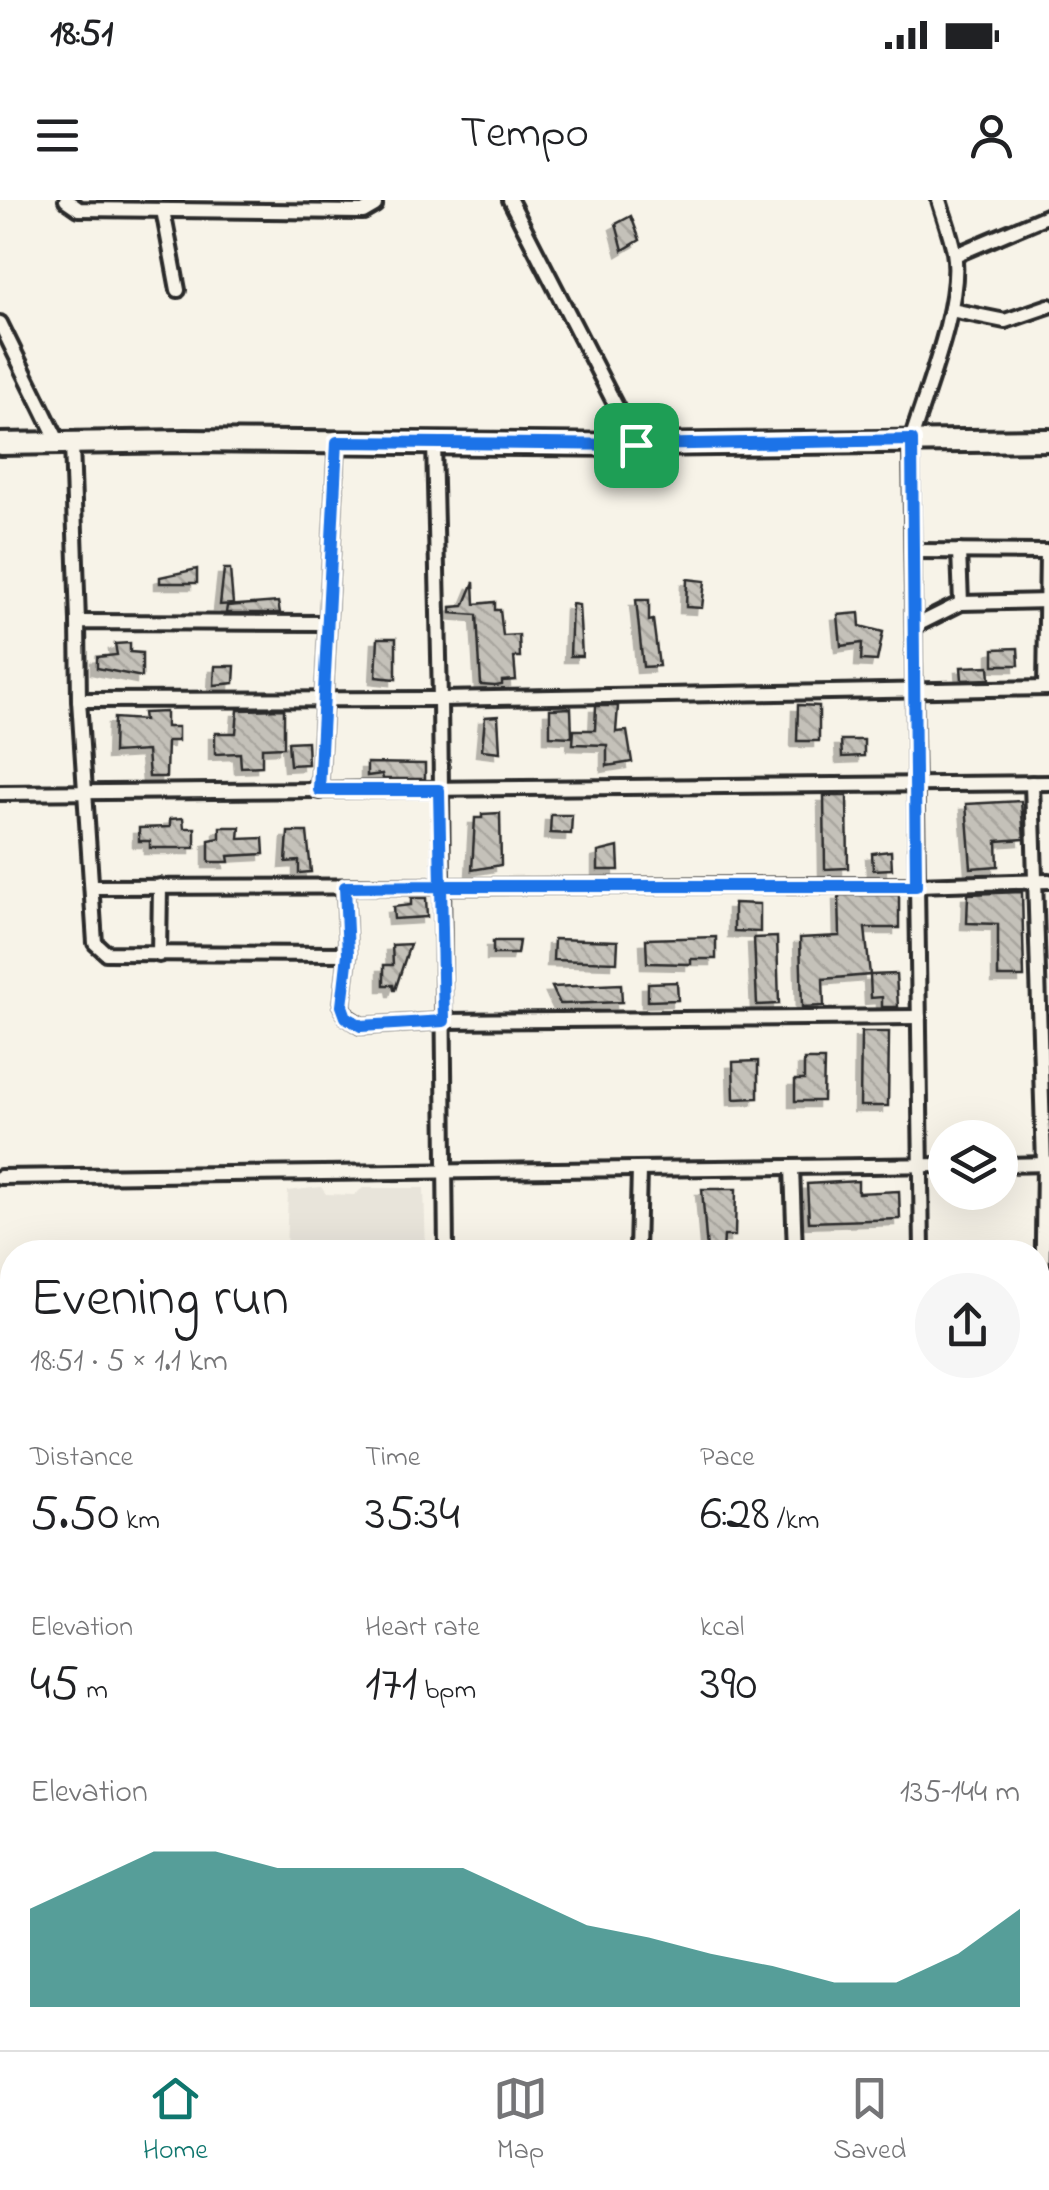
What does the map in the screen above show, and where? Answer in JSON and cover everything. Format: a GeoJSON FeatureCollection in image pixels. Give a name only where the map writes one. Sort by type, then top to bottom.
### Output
{"type":"FeatureCollection","features":[{"type":"Feature","properties":{"kind":"main road"},"geometry":{"type":"LineString","coordinates":[[0,444],[636,445],[1049,440]]}},
{"type":"Feature","properties":{"kind":"street"},"geometry":{"type":"LineString","coordinates":[[66,200],[79,210],[362,212],[374,206],[374,200]]}},
{"type":"Feature","properties":{"kind":"street"},"geometry":{"type":"LineString","coordinates":[[510,200],[636,445]]}},
{"type":"Feature","properties":{"kind":"street"},"geometry":{"type":"LineString","coordinates":[[922,1240],[912,440],[950,310],[955,255],[939,200]]}},
{"type":"Feature","properties":{"kind":"street"},"geometry":{"type":"LineString","coordinates":[[163,210],[178,290]]}},
{"type":"Feature","properties":{"kind":"street"},"geometry":{"type":"LineString","coordinates":[[955,255],[1049,214]]}},
{"type":"Feature","properties":{"kind":"street"},"geometry":{"type":"LineString","coordinates":[[950,310],[1006,321],[1049,306]]}},
{"type":"Feature","properties":{"kind":"street"},"geometry":{"type":"LineString","coordinates":[[0,323],[66,443],[95,943],[106,953],[348,954]]}},
{"type":"Feature","properties":{"kind":"street"},"geometry":{"type":"LineString","coordinates":[[319,790],[337,442]]}},
{"type":"Feature","properties":{"kind":"street"},"geometry":{"type":"LineString","coordinates":[[434,442],[446,1240]]}},
{"type":"Feature","properties":{"kind":"street"},"geometry":{"type":"LineString","coordinates":[[79,700],[1047,688],[1048,552],[914,552]]}},
{"type":"Feature","properties":{"kind":"street"},"geometry":{"type":"LineString","coordinates":[[959,552],[961,603]]}},
{"type":"Feature","properties":{"kind":"street"},"geometry":{"type":"LineString","coordinates":[[915,626],[961,603],[1048,601]]}},
{"type":"Feature","properties":{"kind":"street"},"geometry":{"type":"LineString","coordinates":[[78,622],[327,623]]}},
{"type":"Feature","properties":{"kind":"street"},"geometry":{"type":"LineString","coordinates":[[1032,783],[1042,881],[1045,1240]]}},
{"type":"Feature","properties":{"kind":"street"},"geometry":{"type":"LineString","coordinates":[[0,793],[1049,783]]}},
{"type":"Feature","properties":{"kind":"street"},"geometry":{"type":"LineString","coordinates":[[94,887],[916,886],[1042,881]]}},
{"type":"Feature","properties":{"kind":"street"},"geometry":{"type":"LineString","coordinates":[[159,954],[160,886]]}},
{"type":"Feature","properties":{"kind":"street"},"geometry":{"type":"LineString","coordinates":[[345,887],[348,954],[342,1006],[352,1022],[361,1026],[444,1021],[919,1017]]}},
{"type":"Feature","properties":{"kind":"street"},"geometry":{"type":"LineString","coordinates":[[1018,1165],[1046,1164]]}},
{"type":"Feature","properties":{"kind":"street"},"geometry":{"type":"LineString","coordinates":[[0,1178],[928,1166]]}},
{"type":"Feature","properties":{"kind":"street"},"geometry":{"type":"LineString","coordinates":[[792,1167],[795,1240]]}},
{"type":"Feature","properties":{"kind":"street"},"geometry":{"type":"LineString","coordinates":[[637,1240],[639,1169]]}},
{"type":"Feature","properties":{"kind":"shaded area"},"geometry":{"type":"Polygon","coordinates":[[[321,1187],[326,1194],[354,1195],[363,1188],[424,1188],[426,1240],[286,1240],[288,1191],[321,1187]]]}},
{"type":"Feature","properties":{"kind":"building"},"geometry":{"type":"Polygon","coordinates":[[[631,216],[640,240],[623,250],[616,224],[631,216]]]}},
{"type":"Feature","properties":{"kind":"building"},"geometry":{"type":"Polygon","coordinates":[[[197,569],[197,583],[160,583],[160,577],[197,569]]]}},
{"type":"Feature","properties":{"kind":"building"},"geometry":{"type":"Polygon","coordinates":[[[224,569],[230,569],[233,604],[220,605],[224,569]]]}},
{"type":"Feature","properties":{"kind":"building"},"geometry":{"type":"Polygon","coordinates":[[[687,579],[705,581],[702,608],[686,607],[687,579]]]}},
{"type":"Feature","properties":{"kind":"building"},"geometry":{"type":"Polygon","coordinates":[[[474,582],[475,604],[495,602],[495,610],[500,610],[503,636],[519,635],[520,657],[514,657],[516,680],[502,681],[502,685],[481,685],[477,615],[451,613],[451,607],[464,606],[474,582]]]}},
{"type":"Feature","properties":{"kind":"building"},"geometry":{"type":"Polygon","coordinates":[[[636,600],[649,600],[649,621],[653,620],[659,666],[643,667],[636,600]]]}},
{"type":"Feature","properties":{"kind":"building"},"geometry":{"type":"Polygon","coordinates":[[[278,602],[280,613],[226,613],[227,606],[278,602]]]}},
{"type":"Feature","properties":{"kind":"building"},"geometry":{"type":"Polygon","coordinates":[[[572,604],[579,605],[582,656],[570,656],[572,604]]]}},
{"type":"Feature","properties":{"kind":"building"},"geometry":{"type":"Polygon","coordinates":[[[859,613],[860,626],[883,632],[877,661],[861,660],[862,643],[841,646],[838,615],[859,613]]]}},
{"type":"Feature","properties":{"kind":"building"},"geometry":{"type":"Polygon","coordinates":[[[378,638],[396,638],[396,679],[376,677],[378,638]]]}},
{"type":"Feature","properties":{"kind":"building"},"geometry":{"type":"Polygon","coordinates":[[[130,643],[130,652],[142,653],[142,677],[97,668],[97,657],[117,655],[115,644],[130,643]]]}},
{"type":"Feature","properties":{"kind":"building"},"geometry":{"type":"Polygon","coordinates":[[[1018,648],[1019,665],[994,665],[994,649],[1018,648]]]}},
{"type":"Feature","properties":{"kind":"building"},"geometry":{"type":"Polygon","coordinates":[[[215,666],[235,666],[234,683],[214,685],[215,666]]]}},
{"type":"Feature","properties":{"kind":"building"},"geometry":{"type":"Polygon","coordinates":[[[989,666],[990,679],[962,680],[961,667],[989,666]]]}},
{"type":"Feature","properties":{"kind":"building"},"geometry":{"type":"Polygon","coordinates":[[[798,705],[819,706],[819,741],[797,741],[798,705]]]}},
{"type":"Feature","properties":{"kind":"building"},"geometry":{"type":"Polygon","coordinates":[[[596,706],[618,706],[616,732],[627,731],[632,762],[607,766],[607,745],[573,744],[574,730],[595,730],[596,706]]]}},
{"type":"Feature","properties":{"kind":"building"},"geometry":{"type":"Polygon","coordinates":[[[571,708],[572,737],[550,736],[550,709],[571,708]]]}},
{"type":"Feature","properties":{"kind":"building"},"geometry":{"type":"Polygon","coordinates":[[[284,709],[284,747],[262,748],[262,766],[241,767],[240,753],[215,754],[215,733],[236,733],[238,710],[284,709]]]}},
{"type":"Feature","properties":{"kind":"building"},"geometry":{"type":"Polygon","coordinates":[[[166,712],[166,727],[178,727],[178,741],[167,741],[166,777],[149,777],[147,751],[113,753],[114,718],[144,720],[143,713],[166,712]]]}},
{"type":"Feature","properties":{"kind":"building"},"geometry":{"type":"Polygon","coordinates":[[[498,716],[500,752],[482,750],[485,717],[498,716]]]}},
{"type":"Feature","properties":{"kind":"building"},"geometry":{"type":"Polygon","coordinates":[[[841,740],[864,740],[864,756],[842,757],[841,740]]]}},
{"type":"Feature","properties":{"kind":"building"},"geometry":{"type":"Polygon","coordinates":[[[307,741],[308,764],[290,765],[288,742],[307,741]]]}},
{"type":"Feature","properties":{"kind":"building"},"geometry":{"type":"Polygon","coordinates":[[[367,763],[425,764],[425,779],[367,776],[367,763]]]}},
{"type":"Feature","properties":{"kind":"building"},"geometry":{"type":"Polygon","coordinates":[[[824,796],[847,796],[848,868],[825,869],[824,796]]]}},
{"type":"Feature","properties":{"kind":"building"},"geometry":{"type":"Polygon","coordinates":[[[1021,801],[1024,839],[997,841],[998,866],[971,868],[966,804],[1021,801]]]}},
{"type":"Feature","properties":{"kind":"building"},"geometry":{"type":"Polygon","coordinates":[[[500,813],[501,865],[472,870],[475,818],[500,813]]]}},
{"type":"Feature","properties":{"kind":"building"},"geometry":{"type":"Polygon","coordinates":[[[551,815],[572,815],[571,834],[550,833],[551,815]]]}},
{"type":"Feature","properties":{"kind":"building"},"geometry":{"type":"Polygon","coordinates":[[[183,818],[184,828],[195,828],[195,848],[150,848],[150,841],[139,841],[139,828],[170,827],[170,819],[183,818]]]}},
{"type":"Feature","properties":{"kind":"building"},"geometry":{"type":"Polygon","coordinates":[[[220,827],[240,827],[239,839],[263,838],[264,854],[228,856],[229,862],[209,862],[209,840],[220,838],[220,827]]]}},
{"type":"Feature","properties":{"kind":"building"},"geometry":{"type":"Polygon","coordinates":[[[288,832],[307,832],[311,872],[299,873],[299,861],[286,862],[288,832]]]}},
{"type":"Feature","properties":{"kind":"building"},"geometry":{"type":"Polygon","coordinates":[[[618,847],[619,870],[598,870],[598,852],[618,847]]]}},
{"type":"Feature","properties":{"kind":"building"},"geometry":{"type":"Polygon","coordinates":[[[891,851],[892,869],[873,870],[872,853],[891,851]]]}},
{"type":"Feature","properties":{"kind":"building"},"geometry":{"type":"Polygon","coordinates":[[[1022,892],[1024,977],[998,977],[998,924],[967,923],[968,894],[1022,892]]]}},
{"type":"Feature","properties":{"kind":"building"},"geometry":{"type":"Polygon","coordinates":[[[839,895],[899,895],[899,928],[865,928],[870,975],[823,979],[824,1006],[802,1007],[800,938],[840,936],[839,895]]]}},
{"type":"Feature","properties":{"kind":"building"},"geometry":{"type":"Polygon","coordinates":[[[411,898],[426,898],[427,917],[394,919],[393,907],[411,905],[411,898]]]}},
{"type":"Feature","properties":{"kind":"building"},"geometry":{"type":"Polygon","coordinates":[[[734,903],[760,904],[760,932],[734,931],[734,903]]]}},
{"type":"Feature","properties":{"kind":"building"},"geometry":{"type":"Polygon","coordinates":[[[716,937],[716,959],[691,959],[691,964],[647,963],[646,939],[716,937]]]}},
{"type":"Feature","properties":{"kind":"building"},"geometry":{"type":"Polygon","coordinates":[[[777,937],[779,1004],[757,1005],[754,938],[777,937]]]}},
{"type":"Feature","properties":{"kind":"building"},"geometry":{"type":"Polygon","coordinates":[[[554,939],[618,941],[617,962],[553,960],[554,939]]]}},
{"type":"Feature","properties":{"kind":"building"},"geometry":{"type":"Polygon","coordinates":[[[493,941],[519,941],[517,954],[493,954],[493,941]]]}},
{"type":"Feature","properties":{"kind":"building"},"geometry":{"type":"Polygon","coordinates":[[[410,944],[394,990],[393,985],[384,985],[384,965],[393,965],[392,945],[410,944]]]}},
{"type":"Feature","properties":{"kind":"building"},"geometry":{"type":"Polygon","coordinates":[[[896,974],[898,1007],[882,1007],[882,997],[871,998],[870,975],[896,974]]]}},
{"type":"Feature","properties":{"kind":"building"},"geometry":{"type":"Polygon","coordinates":[[[677,982],[678,1000],[648,1001],[648,983],[677,982]]]}},
{"type":"Feature","properties":{"kind":"building"},"geometry":{"type":"Polygon","coordinates":[[[621,984],[622,1002],[560,1004],[552,987],[621,984]]]}},
{"type":"Feature","properties":{"kind":"building"},"geometry":{"type":"Polygon","coordinates":[[[861,1032],[889,1032],[888,1106],[860,1106],[861,1032]]]}},
{"type":"Feature","properties":{"kind":"building"},"geometry":{"type":"Polygon","coordinates":[[[804,1060],[824,1060],[823,1101],[795,1101],[795,1080],[804,1080],[804,1060]]]}},
{"type":"Feature","properties":{"kind":"building"},"geometry":{"type":"Polygon","coordinates":[[[758,1061],[758,1098],[734,1099],[733,1062],[758,1061]]]}},
{"type":"Feature","properties":{"kind":"building"},"geometry":{"type":"Polygon","coordinates":[[[858,1181],[858,1193],[899,1191],[900,1219],[809,1222],[807,1184],[858,1181]]]}},
{"type":"Feature","properties":{"kind":"building"},"geometry":{"type":"Polygon","coordinates":[[[702,1189],[736,1189],[735,1236],[706,1240],[702,1189]]]}},
{"type":"Feature","properties":{"kind":"route"},"geometry":{"type":"LineString","coordinates":[[636,445],[337,442],[319,790],[439,790],[441,886],[345,887],[348,954],[342,1006],[352,1022],[361,1026],[444,1021],[441,886],[916,886],[912,440],[636,445]]}}]}
